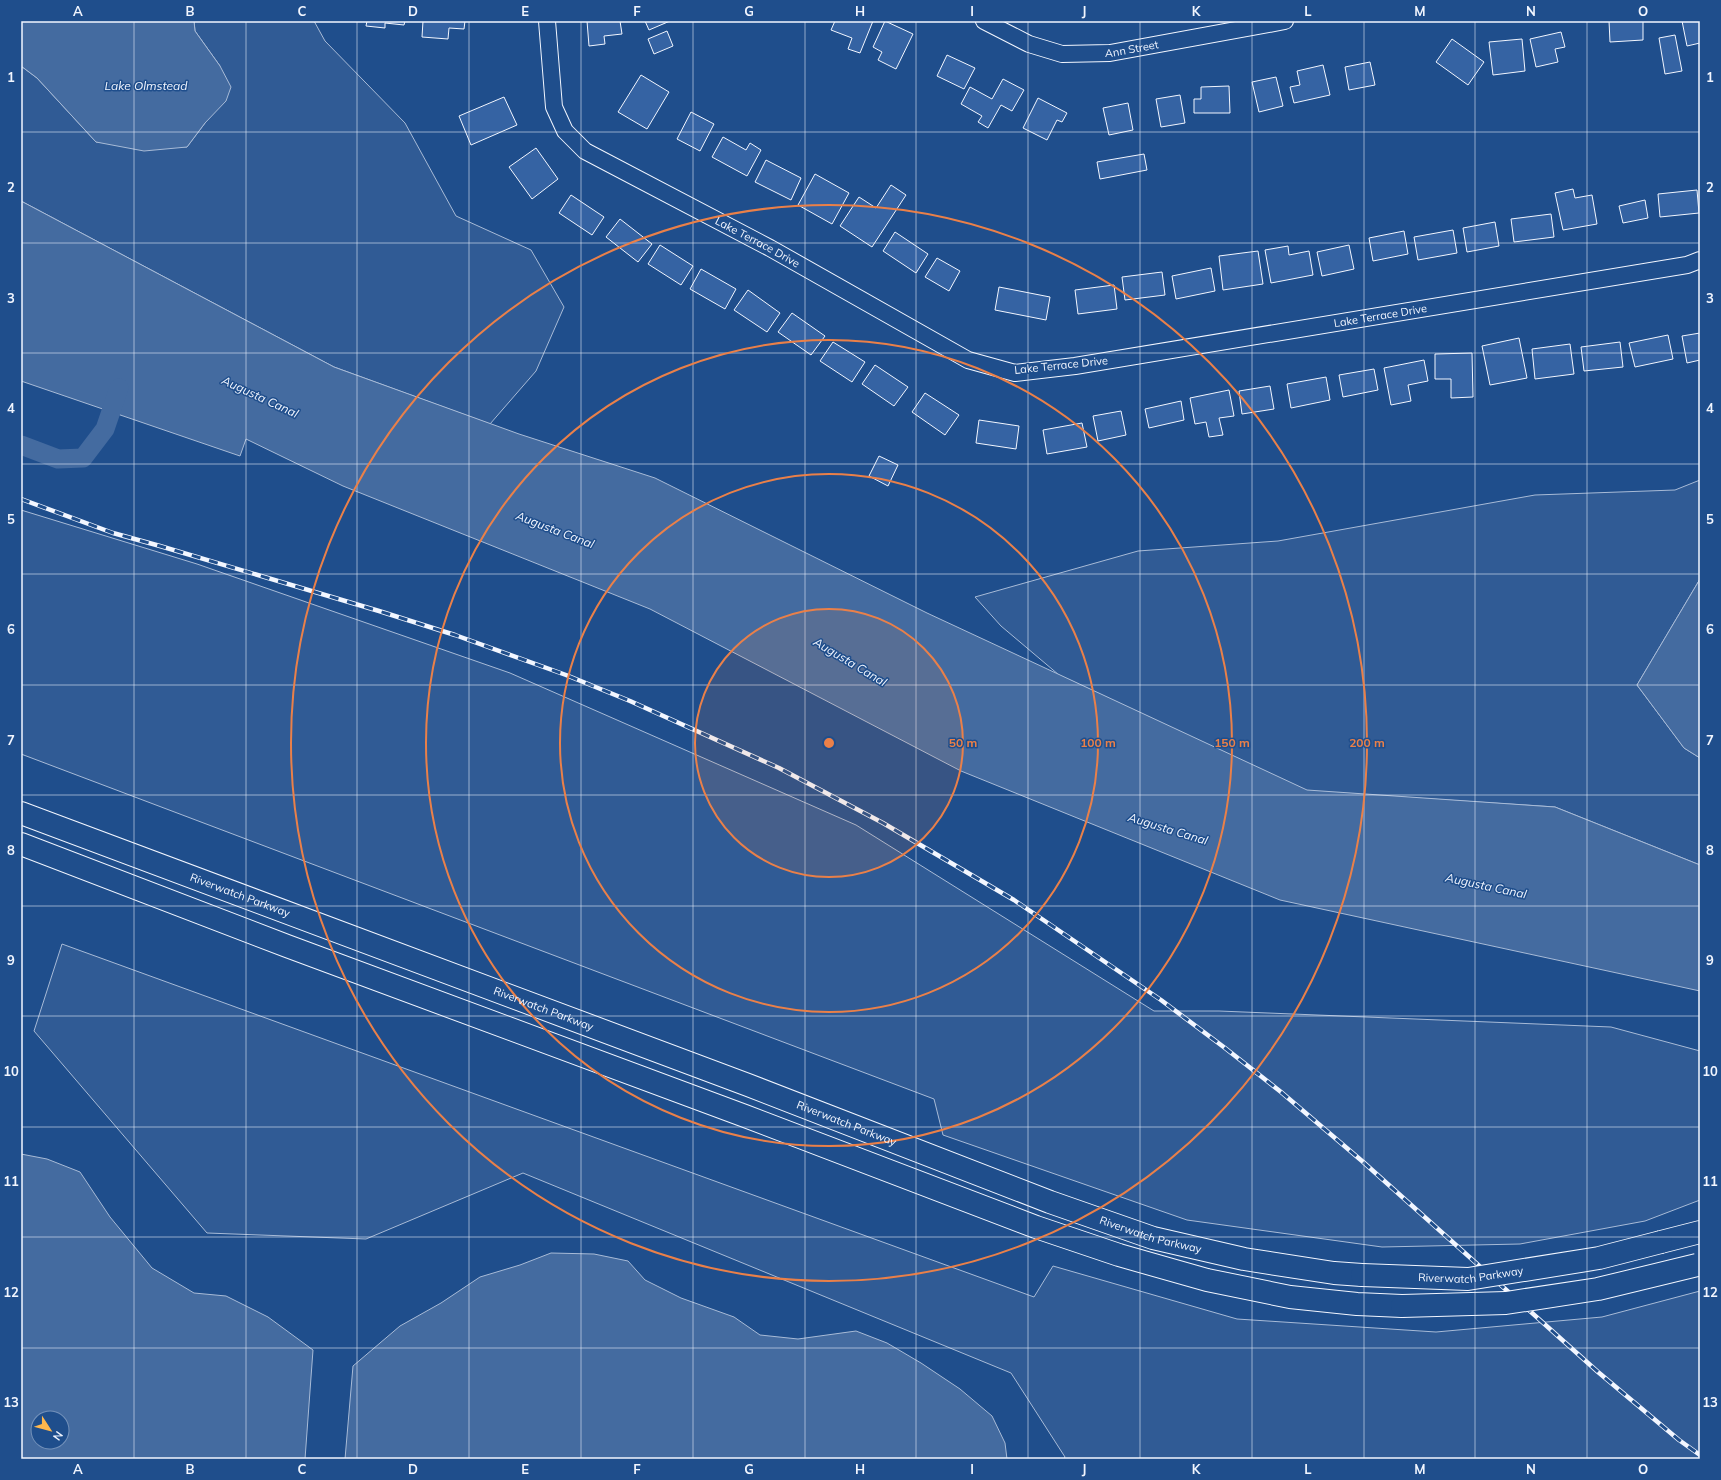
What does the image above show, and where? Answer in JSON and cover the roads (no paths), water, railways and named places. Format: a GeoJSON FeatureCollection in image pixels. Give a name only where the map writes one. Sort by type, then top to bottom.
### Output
{"type":"FeatureCollection","features":[{"type":"Feature","properties":{"kind":"main road","name":"Riverwatch Parkway"},"geometry":{"type":"LineString","coordinates":[[21,814],[748,1085],[1058,1205],[1153,1238],[1244,1259],[1334,1273],[1468,1279],[1599,1258],[1700,1232]]}},
{"type":"Feature","properties":{"kind":"main road"},"geometry":{"type":"LineString","coordinates":[[21,844],[1036,1227],[1119,1256],[1207,1280],[1290,1297],[1357,1304],[1402,1306],[1506,1303],[1598,1289],[1699,1264]]}},
{"type":"Feature","properties":{"kind":"street","name":"Lake Terrace Drive"},"geometry":{"type":"LineString","coordinates":[[547,21],[554,107],[565,131],[586,151],[770,248],[968,360],[1015,373],[1075,366],[1687,265],[1700,260]]}},
{"type":"Feature","properties":{"kind":"street","name":"Ann Street"},"geometry":{"type":"LineString","coordinates":[[984,21],[1029,44],[1062,54],[1110,53],[1285,21]]}},
{"type":"Feature","properties":{"kind":"water","name":"Lake Olmstead"},"geometry":{"type":"Polygon","coordinates":[[[21,21],[194,21],[195,31],[220,66],[231,87],[226,101],[205,123],[187,147],[144,151],[96,142],[37,78],[21,66],[21,21]]]}},
{"type":"Feature","properties":{"kind":"water","name":"Augusta Canal"},"geometry":{"type":"Polygon","coordinates":[[[21,201],[334,367],[519,434],[655,478],[927,613],[1307,790],[1555,807],[1700,865],[1700,991],[1280,900],[961,771],[650,609],[343,486],[246,439],[240,456],[21,381],[21,201]]]}},
{"type":"Feature","properties":{"kind":"water"},"geometry":{"type":"Polygon","coordinates":[[[1700,579],[1700,758],[1684,748],[1637,685],[1700,579]]]}},
{"type":"Feature","properties":{"kind":"water"},"geometry":{"type":"Polygon","coordinates":[[[21,1154],[47,1159],[80,1172],[110,1217],[152,1268],[194,1293],[226,1296],[268,1317],[313,1350],[305,1459],[21,1459],[21,1154]]]}},
{"type":"Feature","properties":{"kind":"water"},"geometry":{"type":"Polygon","coordinates":[[[551,1253],[594,1254],[628,1261],[645,1280],[681,1298],[734,1317],[760,1335],[798,1339],[856,1331],[887,1343],[921,1363],[960,1389],[992,1416],[1005,1443],[1007,1459],[345,1459],[353,1366],[400,1326],[441,1303],[480,1277],[520,1265],[551,1253]]]}},
{"type":"Feature","properties":{"kind":"waterway"},"geometry":{"type":"LineString","coordinates":[[21,445],[58,459],[83,458],[105,429],[119,388]]}},
{"type":"Feature","properties":{"kind":"railway"},"geometry":{"type":"LineString","coordinates":[[21,499],[113,533],[379,611],[455,635],[566,675],[630,701],[779,768],[883,823],[1014,900],[1161,1000],[1225,1048],[1281,1092],[1362,1161],[1598,1372],[1679,1440],[1700,1455]]}}]}
